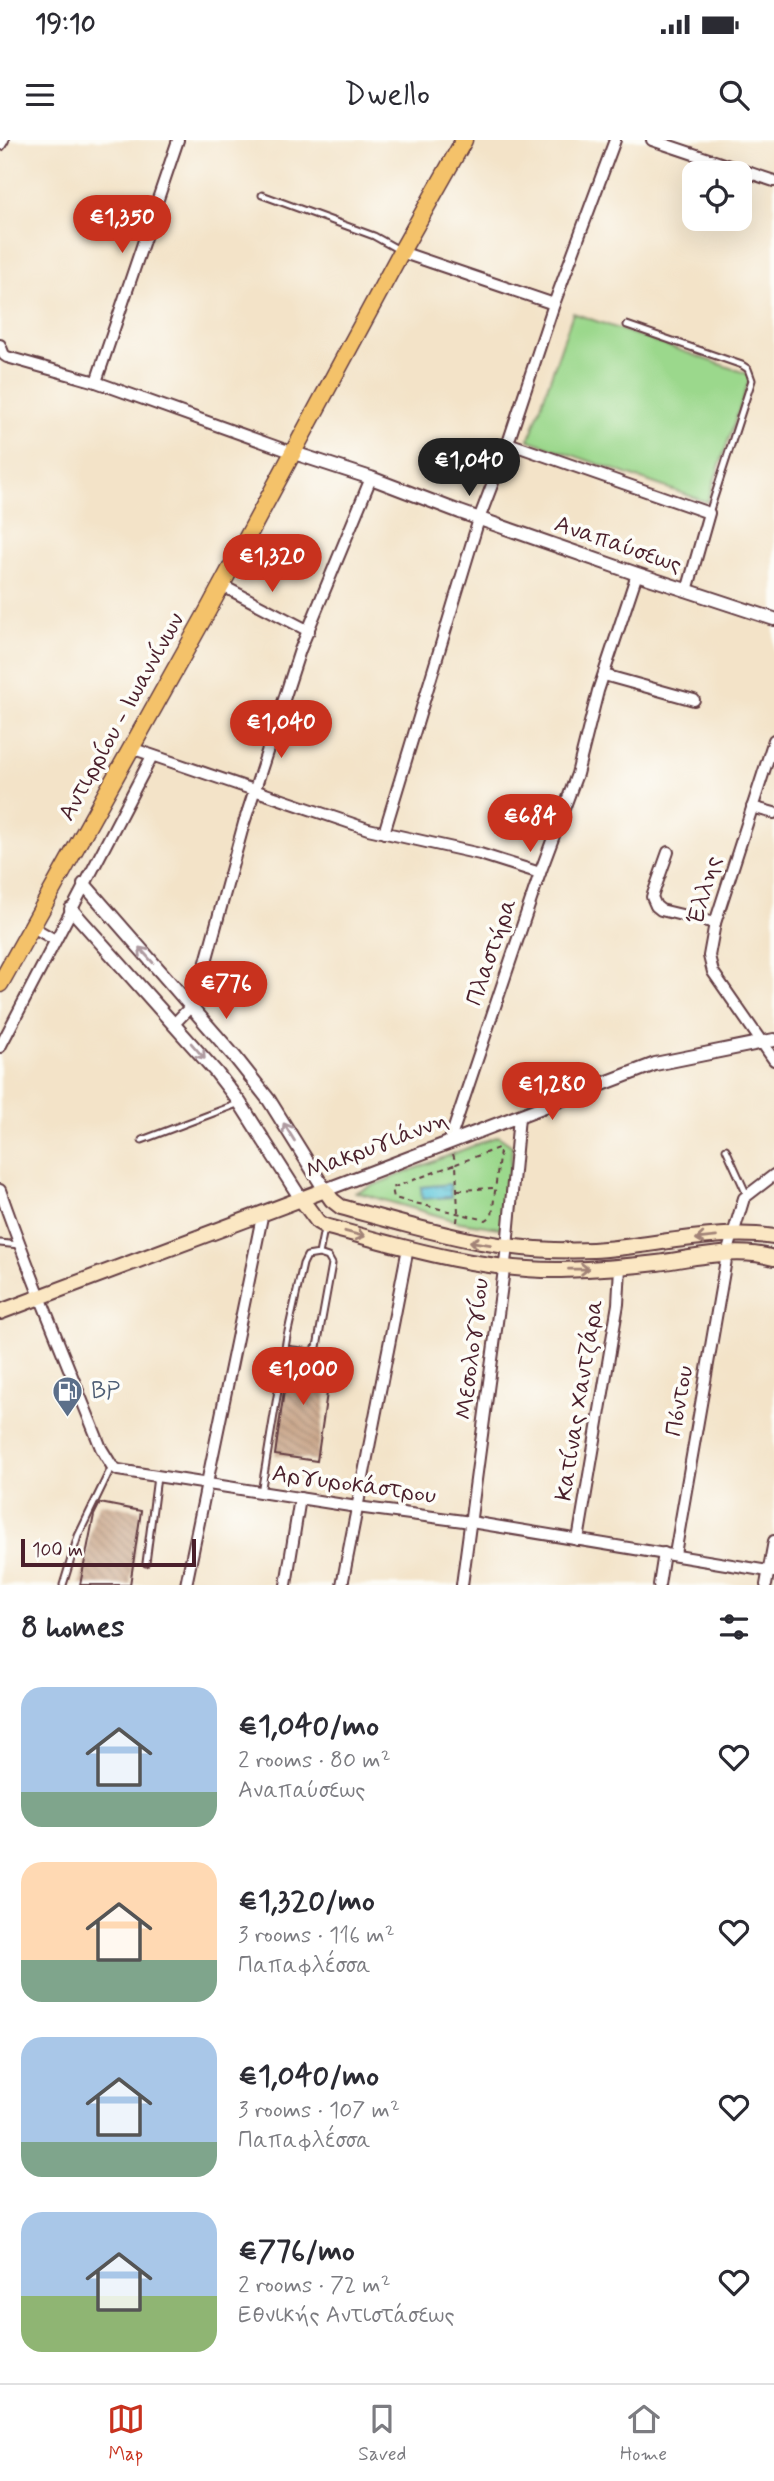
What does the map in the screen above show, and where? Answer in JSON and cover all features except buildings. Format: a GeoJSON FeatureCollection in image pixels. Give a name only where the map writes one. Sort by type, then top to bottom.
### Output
{"type":"FeatureCollection","features":[{"type":"Feature","properties":{"kind":"main road","name":"Αντιρρίου - Ιωαννίνων"},"geometry":{"type":"LineString","coordinates":[[0,984],[464,140]]}},
{"type":"Feature","properties":{"kind":"main road","name":"Μακρυγιάννη"},"geometry":{"type":"LineString","coordinates":[[0,1312],[326,1190]]}},
{"type":"Feature","properties":{"kind":"main road"},"geometry":{"type":"LineString","coordinates":[[326,1190],[332,1200],[341,1207],[457,1239],[508,1247],[595,1250],[732,1236],[774,1237]]}},
{"type":"Feature","properties":{"kind":"main road"},"geometry":{"type":"LineString","coordinates":[[301,1199],[318,1222],[325,1226],[461,1261],[505,1267],[556,1270],[620,1267],[747,1253],[774,1258]]}},
{"type":"Feature","properties":{"kind":"street"},"geometry":{"type":"LineString","coordinates":[[0,145],[3,140]]}},
{"type":"Feature","properties":{"kind":"street"},"geometry":{"type":"LineString","coordinates":[[96,382],[178,140]]}},
{"type":"Feature","properties":{"kind":"street"},"geometry":{"type":"LineString","coordinates":[[384,832],[479,519],[615,140]]}},
{"type":"Feature","properties":{"kind":"street"},"geometry":{"type":"LineString","coordinates":[[652,140],[774,181]]}},
{"type":"Feature","properties":{"kind":"street"},"geometry":{"type":"LineString","coordinates":[[401,252],[554,304]]}},
{"type":"Feature","properties":{"kind":"street"},"geometry":{"type":"LineString","coordinates":[[1,353],[96,382],[291,452]]}},
{"type":"Feature","properties":{"kind":"street"},"geometry":{"type":"LineString","coordinates":[[508,443],[709,513],[687,591]]}},
{"type":"Feature","properties":{"kind":"street","name":"Αναπαύσεως"},"geometry":{"type":"LineString","coordinates":[[291,452],[637,574],[774,618]]}},
{"type":"Feature","properties":{"kind":"street"},"geometry":{"type":"LineString","coordinates":[[174,1024],[192,1007],[209,958],[255,791],[300,650],[371,478]]}},
{"type":"Feature","properties":{"kind":"street","name":"Πλαστήρα"},"geometry":{"type":"LineString","coordinates":[[449,1143],[540,873],[577,774],[604,675],[637,574]]}},
{"type":"Feature","properties":{"kind":"street"},"geometry":{"type":"LineString","coordinates":[[221,585],[309,631]]}},
{"type":"Feature","properties":{"kind":"street"},"geometry":{"type":"LineString","coordinates":[[604,675],[694,700]]}},
{"type":"Feature","properties":{"kind":"street","name":"Έλλης"},"geometry":{"type":"LineString","coordinates":[[774,740],[715,923],[709,952],[710,965],[774,1060]]}},
{"type":"Feature","properties":{"kind":"street"},"geometry":{"type":"LineString","coordinates":[[131,748],[368,829],[480,854],[540,873]]}},
{"type":"Feature","properties":{"kind":"street"},"geometry":{"type":"LineString","coordinates":[[0,1047],[152,756]]}},
{"type":"Feature","properties":{"kind":"street"},"geometry":{"type":"LineString","coordinates":[[752,807],[774,813]]}},
{"type":"Feature","properties":{"kind":"street"},"geometry":{"type":"LineString","coordinates":[[668,852],[652,897],[656,906],[661,910],[715,923]]}},
{"type":"Feature","properties":{"kind":"street"},"geometry":{"type":"LineString","coordinates":[[83,884],[192,1007],[269,1100],[326,1190]]}},
{"type":"Feature","properties":{"kind":"street"},"geometry":{"type":"LineString","coordinates":[[71,909],[174,1024],[240,1103],[301,1199]]}},
{"type":"Feature","properties":{"kind":"street"},"geometry":{"type":"LineString","coordinates":[[31,926],[55,940]]}},
{"type":"Feature","properties":{"kind":"street","name":"Μακρυγιάννη"},"geometry":{"type":"LineString","coordinates":[[326,1190],[655,1064],[774,1040]]}},
{"type":"Feature","properties":{"kind":"street","name":"Μεσολογγίου"},"geometry":{"type":"LineString","coordinates":[[462,1585],[508,1247],[520,1117]]}},
{"type":"Feature","properties":{"kind":"street"},"geometry":{"type":"LineString","coordinates":[[747,1195],[774,1175]]}},
{"type":"Feature","properties":{"kind":"street"},"geometry":{"type":"LineString","coordinates":[[0,1190],[19,1245],[101,1448],[111,1466]]}},
{"type":"Feature","properties":{"kind":"street","name":"Πόντου"},"geometry":{"type":"LineString","coordinates":[[659,1585],[670,1554],[727,1254],[742,1201],[747,1195]]}},
{"type":"Feature","properties":{"kind":"street"},"geometry":{"type":"LineString","coordinates":[[186,1585],[263,1212]]}},
{"type":"Feature","properties":{"kind":"street"},"geometry":{"type":"LineString","coordinates":[[342,1585],[408,1248]]}},
{"type":"Feature","properties":{"kind":"street","name":"Κατίνας Χαντζάρα"},"geometry":{"type":"LineString","coordinates":[[578,1540],[618,1304],[620,1267]]}},
{"type":"Feature","properties":{"kind":"street","name":"Αργυροκάστρου"},"geometry":{"type":"LineString","coordinates":[[111,1466],[126,1472],[157,1477],[471,1522],[771,1571]]}},
{"type":"Feature","properties":{"kind":"street"},"geometry":{"type":"LineString","coordinates":[[286,1585],[300,1498]]}},
{"type":"Feature","properties":{"kind":"street"},"geometry":{"type":"LineString","coordinates":[[766,1585],[771,1571],[774,1541]]}},
{"type":"Feature","properties":{"kind":"lane"},"geometry":{"type":"LineString","coordinates":[[262,195],[364,232],[401,252]]}},
{"type":"Feature","properties":{"kind":"lane"},"geometry":{"type":"LineString","coordinates":[[627,325],[742,365],[751,374],[752,380],[709,513]]}},
{"type":"Feature","properties":{"kind":"lane"},"geometry":{"type":"LineString","coordinates":[[142,1140],[240,1103]]}},
{"type":"Feature","properties":{"kind":"lane"},"geometry":{"type":"LineString","coordinates":[[726,1149],[747,1195]]}},
{"type":"Feature","properties":{"kind":"lane"},"geometry":{"type":"LineString","coordinates":[[319,1254],[325,1226]]}},
{"type":"Feature","properties":{"kind":"lane"},"geometry":{"type":"LineString","coordinates":[[0,1243],[19,1245]]}},
{"type":"Feature","properties":{"kind":"lane"},"geometry":{"type":"LineString","coordinates":[[261,1493],[285,1349],[304,1259],[310,1254],[328,1257],[331,1264],[317,1347],[311,1352],[285,1349]]}},
{"type":"Feature","properties":{"kind":"lane"},"geometry":{"type":"LineString","coordinates":[[63,1585],[78,1536],[111,1466]]}},
{"type":"Feature","properties":{"kind":"lane"},"geometry":{"type":"LineString","coordinates":[[146,1563],[157,1477]]}},
{"type":"Feature","properties":{"kind":"path"},"geometry":{"type":"LineString","coordinates":[[449,1143],[456,1164],[458,1213]]}},
{"type":"Feature","properties":{"kind":"path"},"geometry":{"type":"LineString","coordinates":[[498,1148],[500,1150],[492,1216],[489,1219],[394,1198],[392,1188],[456,1164],[498,1148]]}},
{"type":"Feature","properties":{"kind":"path"},"geometry":{"type":"LineString","coordinates":[[498,1166],[515,1169]]}},
{"type":"Feature","properties":{"kind":"path"},"geometry":{"type":"LineString","coordinates":[[457,1190],[495,1188]]}},
{"type":"Feature","properties":{"kind":"green space"},"geometry":{"type":"Polygon","coordinates":[[[573,313],[751,375],[707,502],[529,440],[573,313]]]}},
{"type":"Feature","properties":{"kind":"green space"},"geometry":{"type":"Polygon","coordinates":[[[498,1136],[512,1146],[506,1229],[460,1222],[356,1192],[498,1136]]]}},
{"type":"Feature","properties":{"kind":"water"},"geometry":{"type":"Polygon","coordinates":[[[450,1184],[451,1197],[422,1199],[421,1187],[450,1184]]]}},
{"type":"Feature","properties":{"kind":"place","name":"BP"},"geometry":{"type":"Point","coordinates":[68,1418]}}]}
